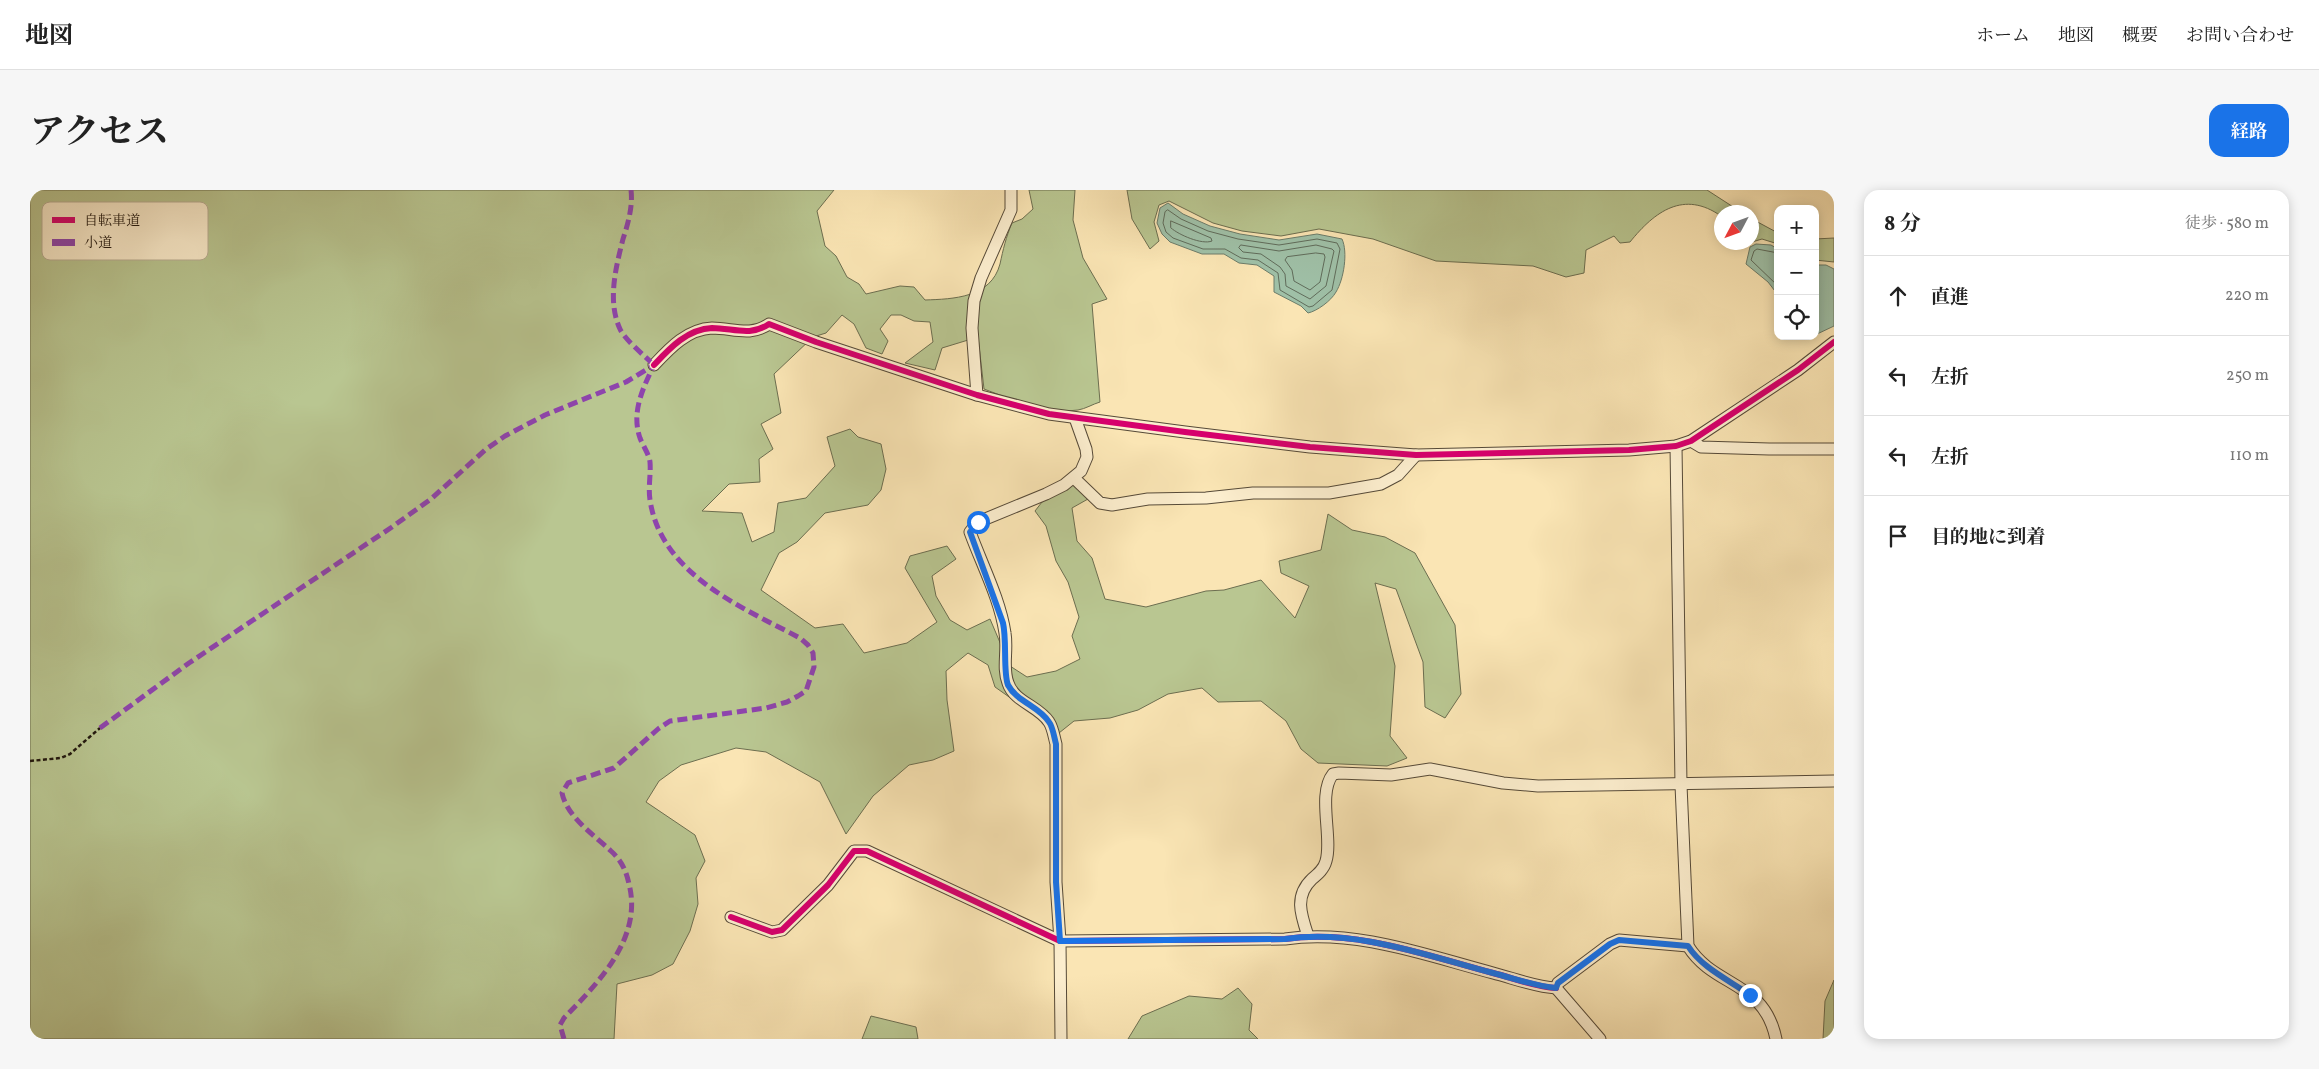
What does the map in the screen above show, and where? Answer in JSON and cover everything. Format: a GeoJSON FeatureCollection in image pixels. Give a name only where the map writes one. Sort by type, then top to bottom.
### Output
{"type":"FeatureCollection","features":[{"type":"Feature","properties":{"kind":"street"},"geometry":{"type":"LineString","coordinates":[[977,395],[972,328],[974,301],[981,278],[1011,210],[1010,190]]}},
{"type":"Feature","properties":{"kind":"street"},"geometry":{"type":"LineString","coordinates":[[654,365],[676,342],[697,332],[711,328],[748,332],[760,330],[769,324],[816,342],[977,395],[1049,414],[1076,418],[1310,447],[1416,454],[1629,450],[1676,446],[1691,441],[1798,370],[1834,342]]}},
{"type":"Feature","properties":{"kind":"street"},"geometry":{"type":"LineString","coordinates":[[1061,1039],[1060,941],[1056,882],[1056,744],[1050,723],[1040,712],[1023,701],[1008,684],[1006,672],[1006,634],[1000,611],[970,532],[978,522],[1046,494],[1074,478],[1081,471],[1087,457],[1076,418]]}},
{"type":"Feature","properties":{"kind":"street"},"geometry":{"type":"LineString","coordinates":[[1691,441],[1701,447],[1769,450],[1834,448]]}},
{"type":"Feature","properties":{"kind":"street"},"geometry":{"type":"LineString","coordinates":[[1676,446],[1681,785],[1688,946],[1694,956],[1705,965],[1760,1002],[1772,1022],[1776,1039]]}},
{"type":"Feature","properties":{"kind":"street"},"geometry":{"type":"LineString","coordinates":[[1074,478],[1100,503],[1112,505],[1148,499],[1206,498],[1253,493],[1329,493],[1381,484],[1398,475],[1416,454]]}},
{"type":"Feature","properties":{"kind":"street"},"geometry":{"type":"LineString","coordinates":[[1308,936],[1300,912],[1300,897],[1305,885],[1324,868],[1327,860],[1327,786],[1333,774],[1391,775],[1430,769],[1503,783],[1538,786],[1834,782]]}},
{"type":"Feature","properties":{"kind":"street"},"geometry":{"type":"LineString","coordinates":[[731,917],[772,932],[782,930],[828,885],[854,851],[867,850],[1060,941],[1285,939],[1308,936],[1350,938],[1396,947],[1556,988],[1600,1039]]}},
{"type":"Feature","properties":{"kind":"street"},"geometry":{"type":"LineString","coordinates":[[1556,988],[1558,983],[1610,944],[1619,940],[1688,946]]}},
{"type":"Feature","properties":{"kind":"path"},"geometry":{"type":"LineString","coordinates":[[30,761],[61,758],[70,754],[100,728]]}},
{"type":"Feature","properties":{"kind":"shaded area"},"geometry":{"type":"Polygon","coordinates":[[[30,190],[834,190],[817,211],[825,246],[836,256],[847,277],[859,284],[866,294],[900,286],[914,287],[925,300],[959,297],[980,290],[988,284],[1000,264],[1006,238],[1012,223],[1022,219],[1033,209],[1029,190],[1075,190],[1073,220],[1083,258],[1107,299],[1092,304],[1100,402],[1081,409],[1066,411],[1018,402],[984,389],[978,337],[942,348],[935,370],[905,363],[933,342],[930,322],[914,321],[901,315],[891,315],[880,329],[888,341],[882,354],[866,348],[854,324],[842,315],[826,333],[813,337],[774,374],[781,413],[761,424],[773,449],[759,459],[760,482],[729,484],[702,511],[742,513],[752,542],[774,532],[778,503],[806,498],[835,466],[827,437],[850,429],[858,437],[881,444],[886,469],[881,490],[868,505],[825,513],[797,542],[779,553],[761,590],[815,628],[843,624],[864,653],[907,643],[937,622],[905,568],[910,556],[947,546],[956,559],[932,576],[936,596],[950,620],[967,630],[990,619],[1010,666],[1027,677],[1056,671],[1080,659],[1072,636],[1079,617],[1068,582],[1056,561],[1046,526],[1035,511],[1042,502],[1072,483],[1088,499],[1072,508],[1077,541],[1092,558],[1105,599],[1146,607],[1206,591],[1224,590],[1261,580],[1295,618],[1309,586],[1281,573],[1279,561],[1321,550],[1328,514],[1352,530],[1385,537],[1415,553],[1455,625],[1461,694],[1445,718],[1425,707],[1423,662],[1396,589],[1375,583],[1395,666],[1390,736],[1407,758],[1387,766],[1318,763],[1301,749],[1286,721],[1261,701],[1218,702],[1202,688],[1168,694],[1138,710],[1110,718],[1074,721],[1059,733],[1047,711],[1012,699],[995,687],[988,665],[968,653],[946,671],[947,700],[954,751],[933,760],[909,765],[873,796],[846,834],[820,782],[766,752],[736,748],[681,765],[659,781],[646,802],[695,835],[705,861],[696,878],[698,904],[690,931],[673,964],[652,975],[617,984],[614,1039],[30,1039],[30,190]]]}},
{"type":"Feature","properties":{"kind":"shaded area"},"geometry":{"type":"Polygon","coordinates":[[[1127,190],[1707,190],[1730,205],[1714,205],[1714,212],[1695,205],[1671,208],[1660,213],[1650,221],[1630,242],[1620,243],[1614,236],[1586,250],[1584,273],[1566,277],[1533,266],[1436,261],[1373,239],[1319,229],[1281,236],[1242,231],[1213,223],[1169,201],[1159,205],[1154,222],[1159,241],[1150,249],[1132,219],[1127,190]]]}},
{"type":"Feature","properties":{"kind":"shaded area"},"geometry":{"type":"Polygon","coordinates":[[[1759,223],[1774,231],[1774,243],[1759,240],[1759,223]]]}},
{"type":"Feature","properties":{"kind":"shaded area"},"geometry":{"type":"Polygon","coordinates":[[[1834,238],[1834,262],[1819,260],[1819,239],[1834,238]]]}},
{"type":"Feature","properties":{"kind":"shaded area"},"geometry":{"type":"Polygon","coordinates":[[[1834,980],[1834,1039],[1823,1039],[1825,1001],[1834,980]]]}},
{"type":"Feature","properties":{"kind":"shaded area"},"geometry":{"type":"Polygon","coordinates":[[[1238,988],[1252,1004],[1249,1030],[1258,1039],[1128,1039],[1142,1016],[1189,996],[1222,999],[1238,988]]]}},
{"type":"Feature","properties":{"kind":"shaded area"},"geometry":{"type":"Polygon","coordinates":[[[871,1016],[916,1027],[918,1039],[862,1039],[871,1016]]]}},
{"type":"Feature","properties":{"kind":"water"},"geometry":{"type":"Polygon","coordinates":[[[1168,203],[1183,214],[1210,226],[1240,234],[1279,240],[1317,234],[1342,239],[1345,258],[1339,287],[1324,305],[1308,313],[1301,306],[1274,292],[1274,276],[1257,265],[1239,263],[1224,254],[1202,254],[1170,242],[1162,234],[1157,223],[1160,208],[1168,203]]]}},
{"type":"Feature","properties":{"kind":"water"},"geometry":{"type":"Polygon","coordinates":[[[1759,244],[1774,247],[1774,290],[1768,282],[1746,264],[1749,250],[1759,250],[1759,244]]]}},
{"type":"Feature","properties":{"kind":"water"},"geometry":{"type":"Polygon","coordinates":[[[1819,265],[1826,265],[1834,269],[1834,326],[1819,333],[1819,265]]]}},
{"type":"Feature","properties":{"kind":"marked path"},"geometry":{"type":"LineString","coordinates":[[631,190],[630,215],[620,250],[614,284],[614,307],[620,329],[631,343],[654,365]]}},
{"type":"Feature","properties":{"kind":"marked path"},"geometry":{"type":"LineString","coordinates":[[100,728],[189,663],[431,499],[485,450],[505,436],[545,415],[626,382],[654,365]]}},
{"type":"Feature","properties":{"kind":"marked path"},"geometry":{"type":"LineString","coordinates":[[564,1039],[560,1025],[614,958],[624,941],[630,923],[632,904],[625,870],[615,854],[589,832],[569,810],[562,793],[568,783],[614,768],[658,729],[670,721],[766,708],[787,702],[806,691],[814,667],[813,653],[808,645],[800,638],[753,614],[707,585],[687,568],[670,548],[657,526],[650,500],[650,462],[640,438],[637,419],[642,391],[654,365]]}},
{"type":"Feature","properties":{"kind":"cycle path"},"geometry":{"type":"LineString","coordinates":[[654,365],[679,341],[694,332],[712,328],[748,331],[762,328],[769,324],[816,342],[977,395],[1049,414],[1310,447],[1416,455],[1629,450],[1676,446],[1691,441],[1798,370],[1834,342]]}},
{"type":"Feature","properties":{"kind":"cycle path"},"geometry":{"type":"LineString","coordinates":[[731,917],[772,932],[782,930],[828,885],[854,851],[867,851],[1060,941],[1338,938],[1390,946],[1532,984],[1556,988]]}},
{"type":"Feature","properties":{"kind":"route"},"geometry":{"type":"LineString","coordinates":[[978,522],[970,532],[1000,611],[1006,634],[1006,672],[1008,684],[1013,692],[1040,712],[1050,723],[1056,744],[1056,882],[1060,941],[1285,939],[1308,936],[1350,938],[1396,947],[1556,988],[1558,983],[1610,944],[1619,940],[1626,940],[1688,946],[1694,956],[1705,965],[1750,995]]}}]}
